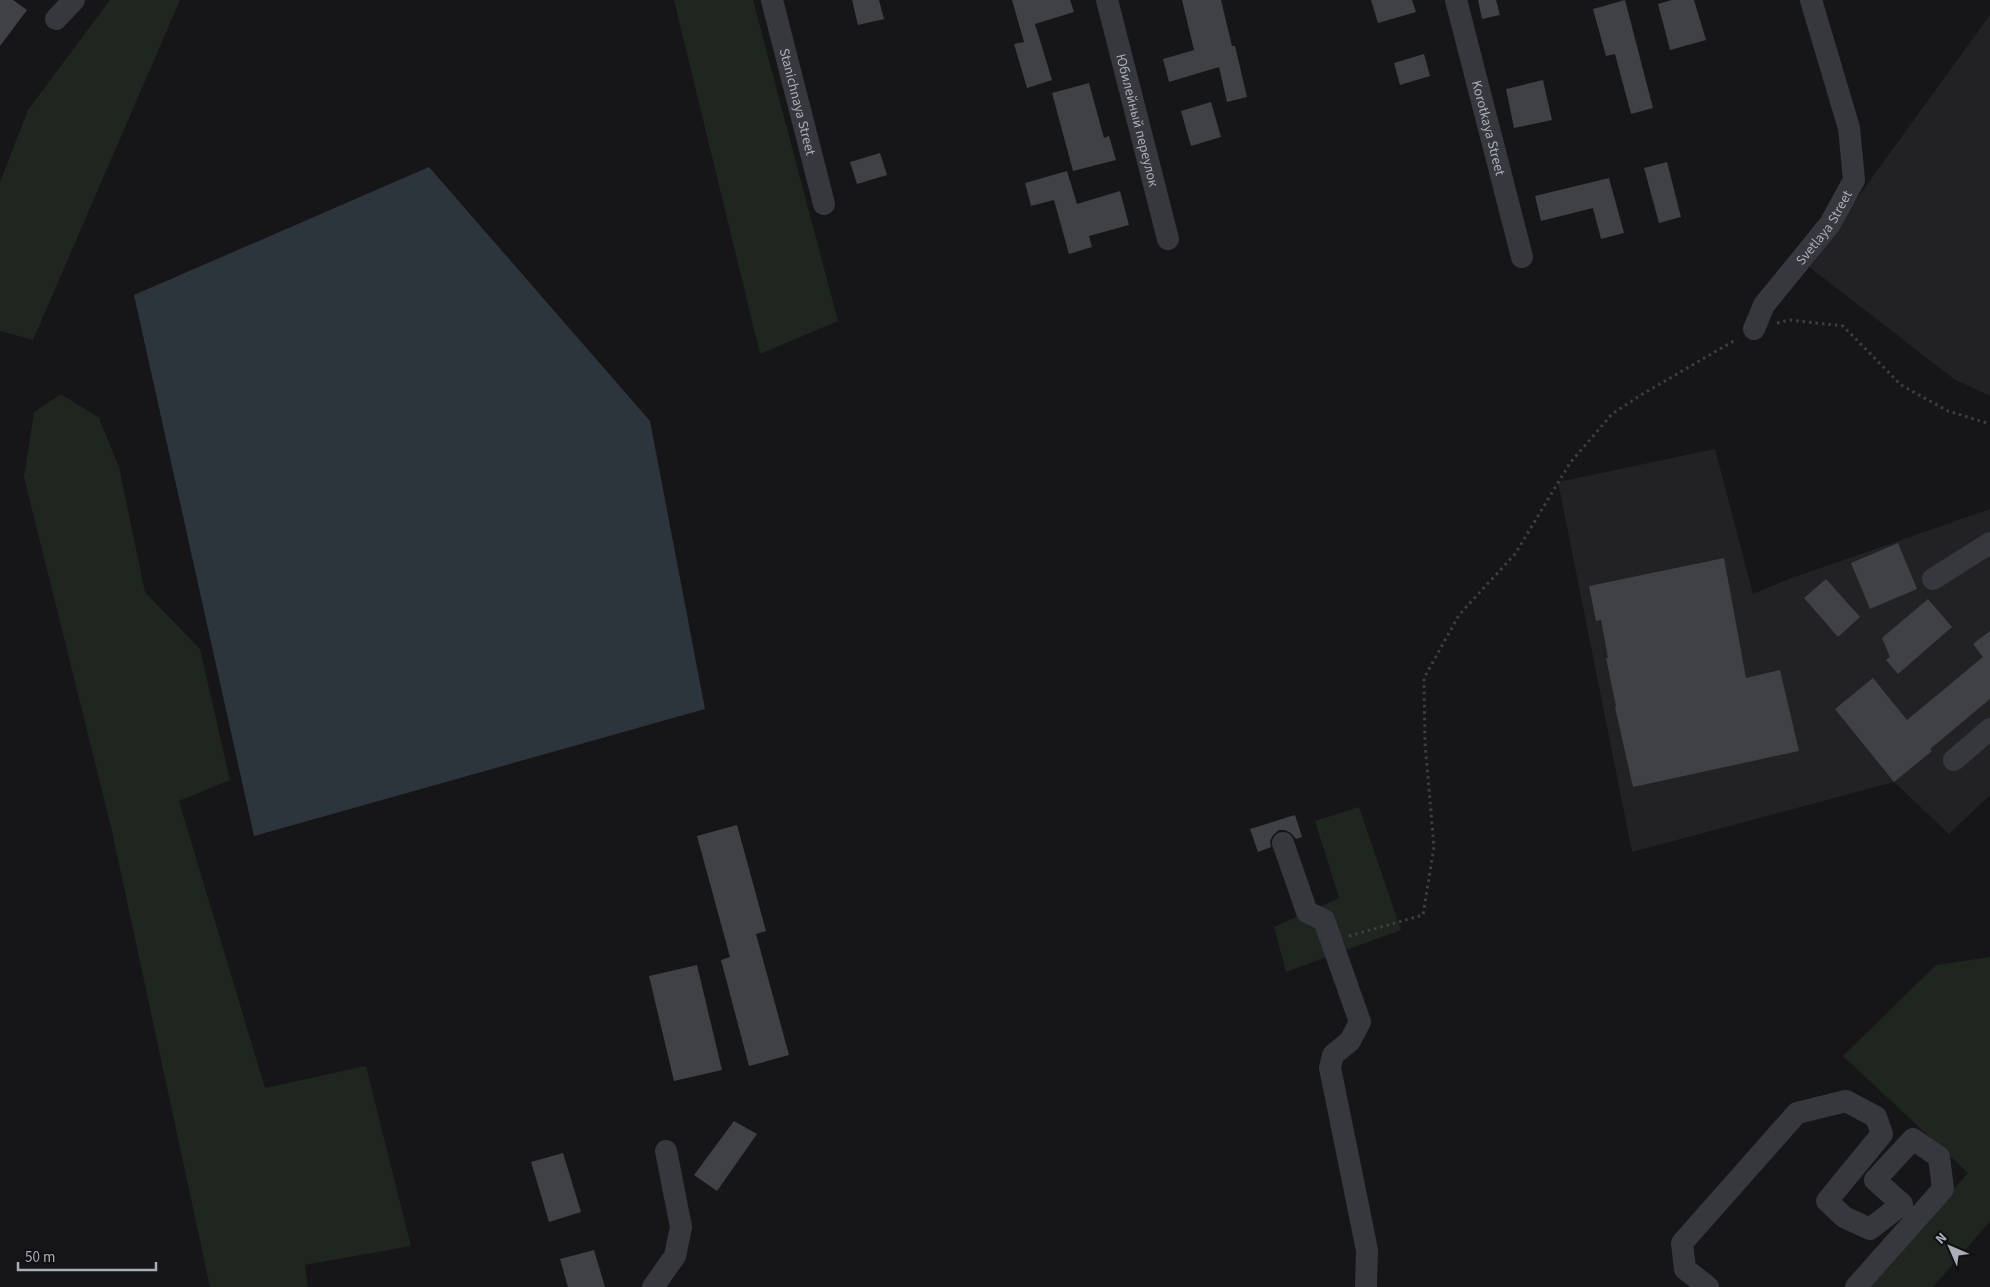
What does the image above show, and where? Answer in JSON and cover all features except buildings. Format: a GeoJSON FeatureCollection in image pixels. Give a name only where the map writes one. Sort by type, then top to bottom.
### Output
{"type":"FeatureCollection","features":[{"type":"Feature","properties":{"kind":"street"},"geometry":{"type":"LineString","coordinates":[[56,19],[74,0]]}},
{"type":"Feature","properties":{"kind":"street","name":"Stanichnaya Street"},"geometry":{"type":"LineString","coordinates":[[772,0],[824,204]]}},
{"type":"Feature","properties":{"kind":"street","name":"Юбилейный переулок"},"geometry":{"type":"LineString","coordinates":[[1107,0],[1168,239]]}},
{"type":"Feature","properties":{"kind":"street","name":"Korotkaya Street"},"geometry":{"type":"LineString","coordinates":[[1456,0],[1522,258]]}},
{"type":"Feature","properties":{"kind":"street","name":"Svetlaya Street"},"geometry":{"type":"LineString","coordinates":[[1754,329],[1764,305],[1830,224],[1854,180],[1849,128],[1811,0]]}},
{"type":"Feature","properties":{"kind":"street"},"geometry":{"type":"LineString","coordinates":[[1933,579],[1990,543]]}},
{"type":"Feature","properties":{"kind":"street"},"geometry":{"type":"LineString","coordinates":[[1954,760],[1990,729]]}},
{"type":"Feature","properties":{"kind":"street"},"geometry":{"type":"LineString","coordinates":[[1283,843],[1307,912],[1324,920],[1360,1022],[1350,1041],[1333,1055],[1330,1068],[1368,1250],[1366,1287]]}},
{"type":"Feature","properties":{"kind":"street"},"geometry":{"type":"LineString","coordinates":[[1708,1287],[1685,1269],[1682,1243],[1797,1114],[1846,1101],[1876,1117],[1882,1134],[1827,1201],[1844,1217],[1870,1229],[1902,1204],[1875,1180],[1913,1139],[1939,1157],[1943,1190],[1856,1287]]}},
{"type":"Feature","properties":{"kind":"street"},"geometry":{"type":"LineString","coordinates":[[653,1287],[675,1256],[681,1227],[666,1151]]}},
{"type":"Feature","properties":{"kind":"path"},"geometry":{"type":"LineString","coordinates":[[1331,942],[1422,915],[1434,847],[1425,743],[1424,678],[1459,615],[1515,554],[1570,463],[1612,414],[1640,395],[1754,329],[1790,320],[1843,326],[1901,385],[1948,411],[1990,424]]}},
{"type":"Feature","properties":{"kind":"shaded area"},"geometry":{"type":"Polygon","coordinates":[[[110,0],[180,0],[33,340],[0,331],[0,182],[28,110],[110,0]]]}},
{"type":"Feature","properties":{"kind":"shaded area"},"geometry":{"type":"Polygon","coordinates":[[[674,0],[753,0],[838,321],[760,354],[674,0]]]}},
{"type":"Feature","properties":{"kind":"shaded area"},"geometry":{"type":"Polygon","coordinates":[[[1990,15],[1990,396],[1954,379],[1808,266],[1990,15]]]}},
{"type":"Feature","properties":{"kind":"shaded area"},"geometry":{"type":"Polygon","coordinates":[[[429,167],[650,421],[705,709],[254,836],[134,295],[429,167]]]}},
{"type":"Feature","properties":{"kind":"shaded area"},"geometry":{"type":"Polygon","coordinates":[[[61,394],[99,418],[119,467],[145,592],[200,649],[230,780],[179,801],[265,1088],[366,1066],[411,1246],[305,1265],[308,1287],[210,1287],[111,827],[24,477],[34,412],[61,394]]]}},
{"type":"Feature","properties":{"kind":"shaded area"},"geometry":{"type":"Polygon","coordinates":[[[1715,449],[1753,594],[1789,579],[1990,509],[1990,795],[1949,834],[1894,782],[1632,852],[1558,482],[1715,449]]]}},
{"type":"Feature","properties":{"kind":"shaded area"},"geometry":{"type":"Polygon","coordinates":[[[1359,807],[1401,930],[1286,972],[1274,927],[1339,898],[1315,821],[1359,807]]]}},
{"type":"Feature","properties":{"kind":"shaded area"},"geometry":{"type":"Polygon","coordinates":[[[1990,957],[1990,1221],[1933,1287],[1867,1287],[1968,1173],[1843,1056],[1936,965],[1990,957]]]}}]}
